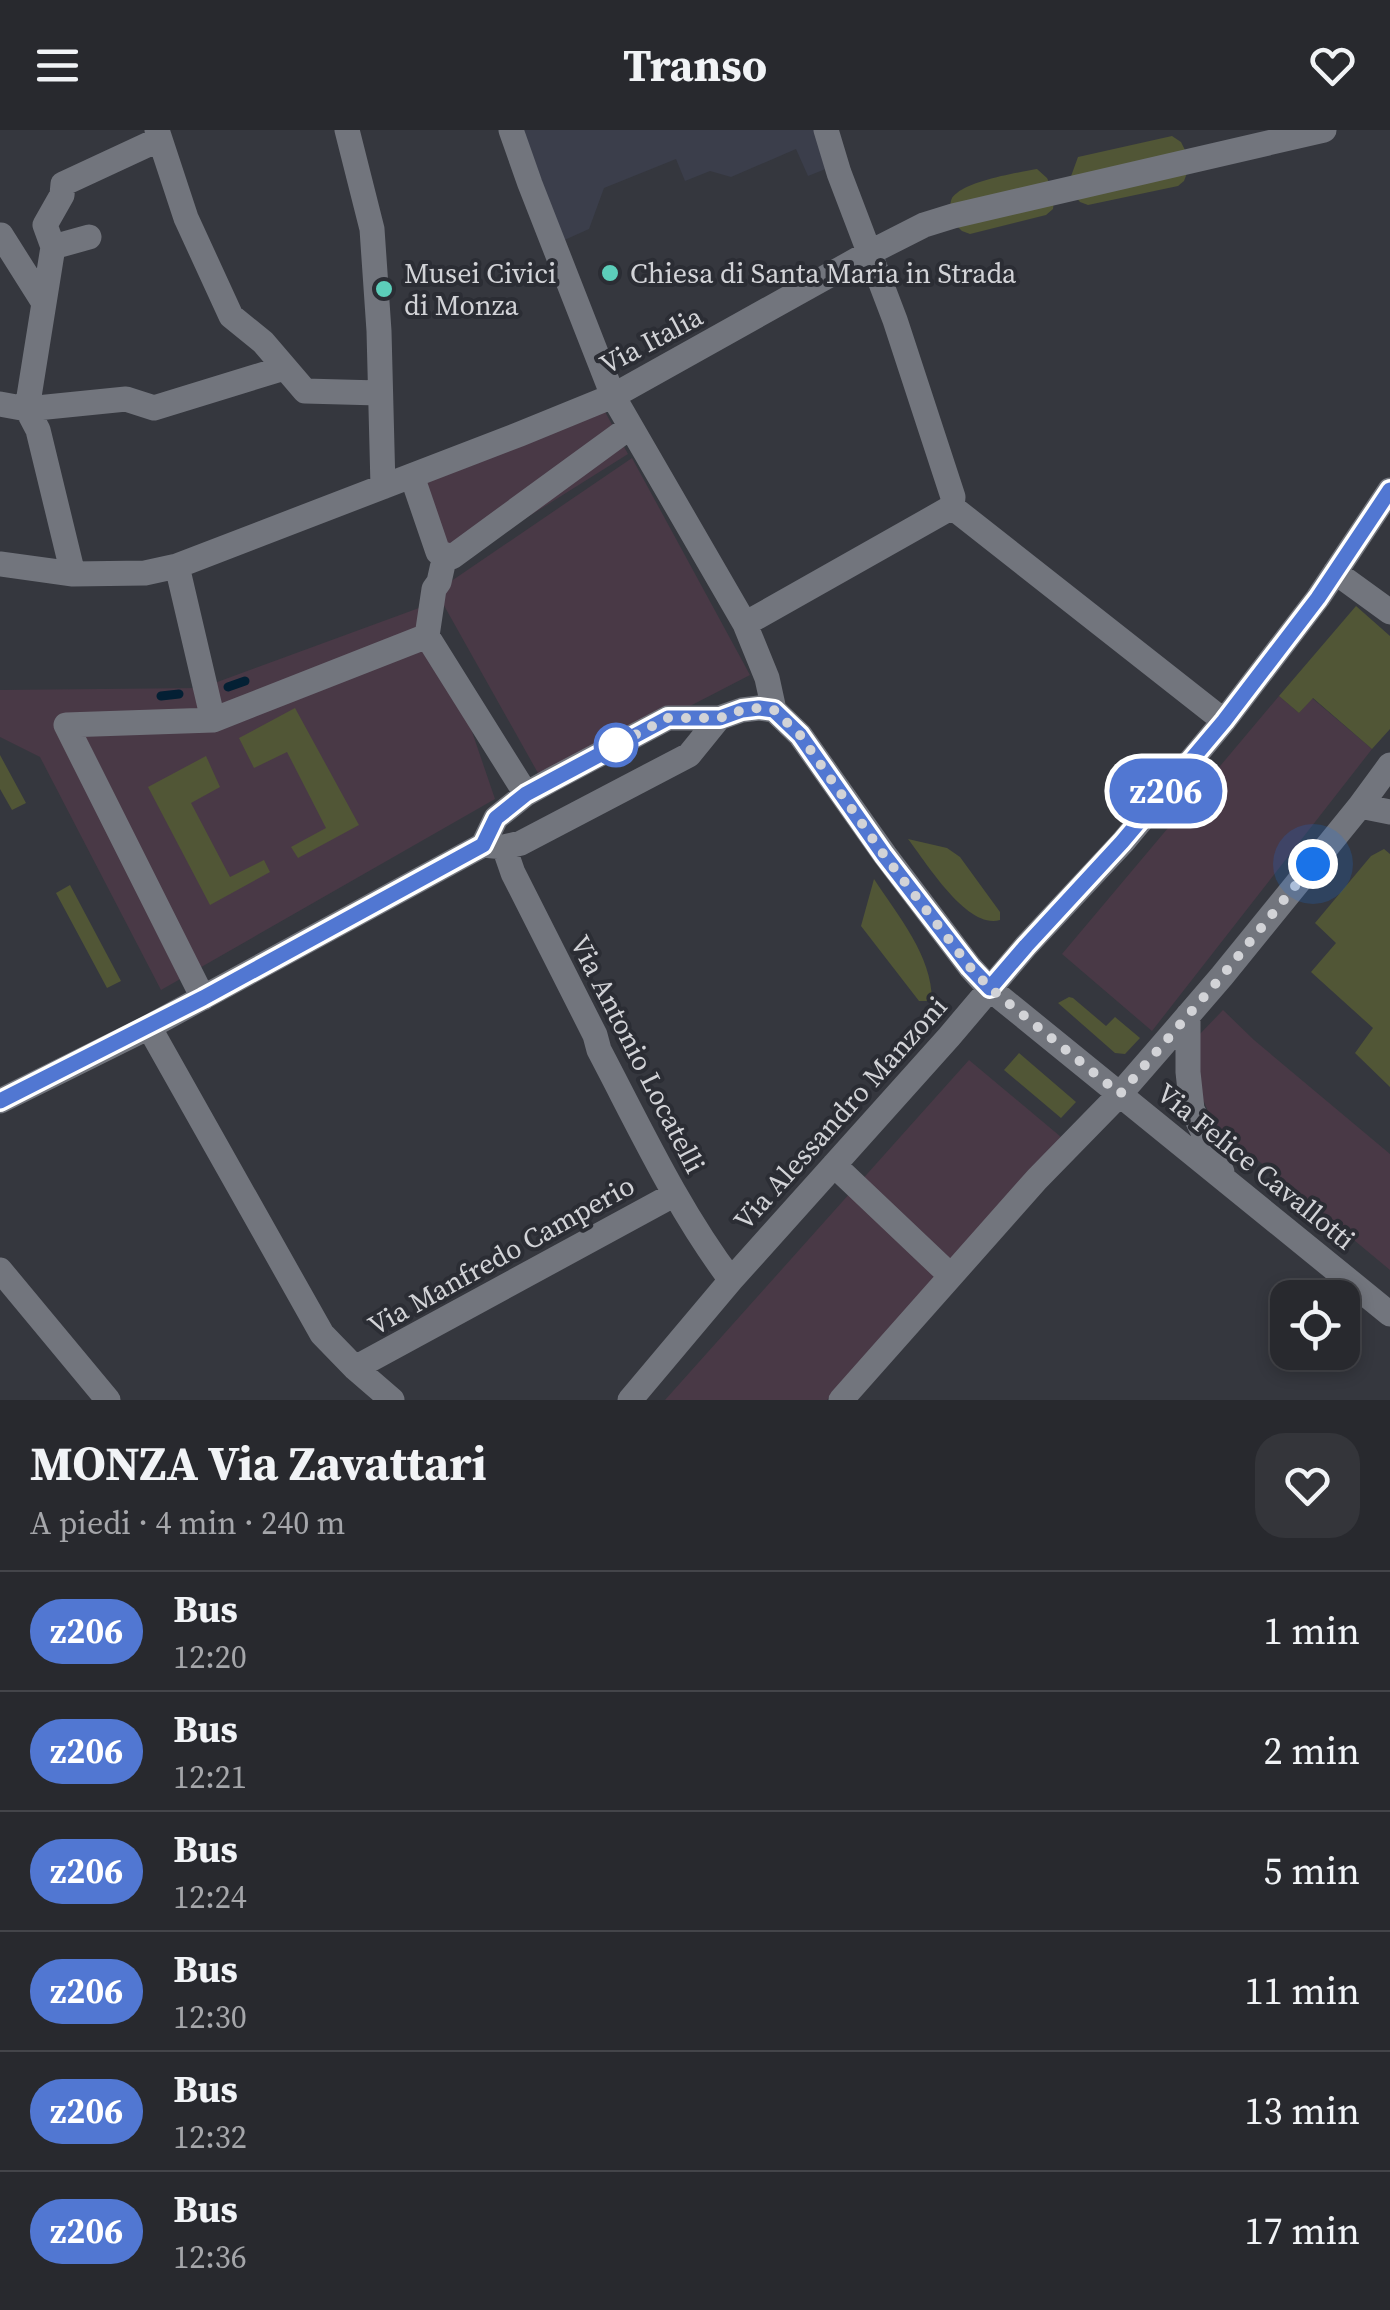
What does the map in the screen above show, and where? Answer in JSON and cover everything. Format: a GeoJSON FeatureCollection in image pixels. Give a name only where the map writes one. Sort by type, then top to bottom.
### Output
{"type":"FeatureCollection","features":[{"type":"Feature","properties":{"kind":"street"},"geometry":{"type":"LineString","coordinates":[[347,130],[372,230],[383,486]]}},
{"type":"Feature","properties":{"kind":"street"},"geometry":{"type":"LineString","coordinates":[[494,846],[496,818],[526,794],[668,718],[720,718],[742,710],[774,710],[767,678],[745,624],[613,396],[511,130]]}},
{"type":"Feature","properties":{"kind":"street"},"geometry":{"type":"LineString","coordinates":[[826,130],[895,320],[953,496],[952,507]]}},
{"type":"Feature","properties":{"kind":"street","name":"Via Italia"},"geometry":{"type":"LineString","coordinates":[[0,564],[73,574],[146,573],[178,566],[613,396],[924,225],[1324,130]]}},
{"type":"Feature","properties":{"kind":"street"},"geometry":{"type":"LineString","coordinates":[[73,574],[33,420],[53,246],[45,224],[62,195],[63,184],[158,134],[186,218],[231,316],[263,342],[305,390],[379,393]]}},
{"type":"Feature","properties":{"kind":"street"},"geometry":{"type":"LineString","coordinates":[[1,235],[44,303]]}},
{"type":"Feature","properties":{"kind":"street"},"geometry":{"type":"LineString","coordinates":[[53,246],[89,237]]}},
{"type":"Feature","properties":{"kind":"street"},"geometry":{"type":"LineString","coordinates":[[0,404],[33,420],[126,399],[154,408],[284,368]]}},
{"type":"Feature","properties":{"kind":"street"},"geometry":{"type":"LineString","coordinates":[[526,794],[427,636],[442,573],[452,557],[630,427]]}},
{"type":"Feature","properties":{"kind":"street"},"geometry":{"type":"LineString","coordinates":[[412,476],[442,573]]}},
{"type":"Feature","properties":{"kind":"street","name":"Via Alessandro Manzoni"},"geometry":{"type":"LineString","coordinates":[[630,1400],[1224,721],[1335,572],[1390,490]]}},
{"type":"Feature","properties":{"kind":"street"},"geometry":{"type":"LineString","coordinates":[[745,624],[952,507]]}},
{"type":"Feature","properties":{"kind":"street"},"geometry":{"type":"LineString","coordinates":[[952,507],[1224,721]]}},
{"type":"Feature","properties":{"kind":"street"},"geometry":{"type":"LineString","coordinates":[[178,566],[213,720]]}},
{"type":"Feature","properties":{"kind":"street"},"geometry":{"type":"LineString","coordinates":[[1335,572],[1390,612]]}},
{"type":"Feature","properties":{"kind":"street"},"geometry":{"type":"LineString","coordinates":[[203,998],[66,725],[213,720],[427,636]]}},
{"type":"Feature","properties":{"kind":"street","name":"Via Felice Cavallotti"},"geometry":{"type":"LineString","coordinates":[[774,710],[800,735],[884,855],[990,988],[1390,1314]]}},
{"type":"Feature","properties":{"kind":"street"},"geometry":{"type":"LineString","coordinates":[[0,1102],[494,846],[534,837],[689,755],[720,718]]}},
{"type":"Feature","properties":{"kind":"street"},"geometry":{"type":"LineString","coordinates":[[841,1400],[1038,1179],[1120,1094],[1390,766]]}},
{"type":"Feature","properties":{"kind":"street"},"geometry":{"type":"LineString","coordinates":[[1360,806],[1390,812]]}},
{"type":"Feature","properties":{"kind":"street","name":"Via Antonio Locatelli"},"geometry":{"type":"LineString","coordinates":[[494,846],[513,873],[675,1194],[732,1280]]}},
{"type":"Feature","properties":{"kind":"street"},"geometry":{"type":"LineString","coordinates":[[1188,1015],[1186,1039],[1192,1109],[1226,1181]]}},
{"type":"Feature","properties":{"kind":"street"},"geometry":{"type":"LineString","coordinates":[[149,1026],[322,1334],[392,1400]]}},
{"type":"Feature","properties":{"kind":"street"},"geometry":{"type":"LineString","coordinates":[[834,1165],[950,1276]]}},
{"type":"Feature","properties":{"kind":"street","name":"Via Manfredo Camperio"},"geometry":{"type":"LineString","coordinates":[[354,1368],[675,1194]]}},
{"type":"Feature","properties":{"kind":"street"},"geometry":{"type":"LineString","coordinates":[[0,1270],[108,1400]]}},
{"type":"Feature","properties":{"kind":"shaded area"},"geometry":{"type":"Polygon","coordinates":[[[523,130],[822,130],[833,166],[808,176],[796,149],[731,177],[710,171],[685,181],[676,159],[604,188],[589,229],[560,242],[523,130]]]}},
{"type":"Feature","properties":{"kind":"shaded area"},"geometry":{"type":"Polygon","coordinates":[[[603,408],[628,454],[456,562],[447,584],[632,458],[750,675],[543,782],[437,593],[437,629],[495,799],[161,990],[40,757],[0,737],[0,690],[201,688],[419,608],[436,581],[422,482],[603,408]]]}},
{"type":"Feature","properties":{"kind":"shaded area"},"geometry":{"type":"Polygon","coordinates":[[[1279,696],[1299,713],[1312,698],[1372,749],[1152,1031],[1062,954],[1279,696]]]}},
{"type":"Feature","properties":{"kind":"shaded area"},"geometry":{"type":"Polygon","coordinates":[[[1223,1010],[1390,1154],[1390,1270],[1213,1123],[1201,1095],[1198,1036],[1223,1010]]]}},
{"type":"Feature","properties":{"kind":"shaded area"},"geometry":{"type":"Polygon","coordinates":[[[969,1060],[1061,1137],[827,1400],[665,1400],[969,1060]]]}},
{"type":"Feature","properties":{"kind":"green space"},"geometry":{"type":"Polygon","coordinates":[[[1172,136],[1186,152],[1070,179],[1078,157],[1172,136]]]}},
{"type":"Feature","properties":{"kind":"green space"},"geometry":{"type":"Polygon","coordinates":[[[1037,169],[1050,184],[950,207],[954,196],[973,184],[1037,169]]]}},
{"type":"Feature","properties":{"kind":"green space"},"geometry":{"type":"Polygon","coordinates":[[[1187,173],[1178,186],[1088,205],[1075,196],[1187,173]]]}},
{"type":"Feature","properties":{"kind":"green space"},"geometry":{"type":"Polygon","coordinates":[[[1054,201],[1053,209],[1046,215],[970,234],[956,225],[1054,201]]]}},
{"type":"Feature","properties":{"kind":"green space"},"geometry":{"type":"Polygon","coordinates":[[[1356,606],[1390,636],[1390,729],[1372,749],[1313,698],[1299,713],[1279,696],[1356,606]]]}},
{"type":"Feature","properties":{"kind":"green space"},"geometry":{"type":"Polygon","coordinates":[[[295,708],[359,825],[298,858],[291,847],[326,828],[287,752],[254,768],[239,738],[295,708]]]}},
{"type":"Feature","properties":{"kind":"green space"},"geometry":{"type":"Polygon","coordinates":[[[0,755],[26,803],[12,810],[0,789],[0,755]]]}},
{"type":"Feature","properties":{"kind":"green space"},"geometry":{"type":"Polygon","coordinates":[[[206,756],[220,787],[191,803],[230,877],[264,860],[270,872],[210,905],[148,787],[206,756]]]}},
{"type":"Feature","properties":{"kind":"green space"},"geometry":{"type":"Polygon","coordinates":[[[908,839],[947,848],[960,857],[1000,912],[1000,920],[974,915],[961,905],[908,839]]]}},
{"type":"Feature","properties":{"kind":"green space"},"geometry":{"type":"Polygon","coordinates":[[[1384,849],[1390,854],[1390,1087],[1355,1053],[1373,1028],[1311,972],[1336,943],[1315,923],[1371,856],[1384,849]]]}},
{"type":"Feature","properties":{"kind":"green space"},"geometry":{"type":"Polygon","coordinates":[[[874,879],[920,952],[932,1001],[919,1001],[861,926],[874,879]]]}},
{"type":"Feature","properties":{"kind":"green space"},"geometry":{"type":"Polygon","coordinates":[[[70,885],[121,981],[107,988],[56,893],[70,885]]]}},
{"type":"Feature","properties":{"kind":"green space"},"geometry":{"type":"Polygon","coordinates":[[[1069,997],[1106,1026],[1115,1017],[1140,1038],[1125,1054],[1115,1053],[1058,1003],[1069,997]]]}},
{"type":"Feature","properties":{"kind":"green space"},"geometry":{"type":"Polygon","coordinates":[[[1019,1053],[1076,1102],[1061,1118],[1004,1070],[1019,1053]]]}},
{"type":"Feature","properties":{"kind":"waterway"},"geometry":{"type":"LineString","coordinates":[[228,687],[245,681]]}},
{"type":"Feature","properties":{"kind":"waterway"},"geometry":{"type":"LineString","coordinates":[[161,696],[179,694]]}},
{"type":"Feature","properties":{"kind":"bus line","name":"z206"},"geometry":{"type":"LineString","coordinates":[[0,1101],[203,998],[483,845],[496,818],[526,794],[668,718],[720,718],[759,708],[774,710],[784,717],[884,855],[990,988],[1122,842],[1224,721],[1318,598],[1390,490]]}},
{"type":"Feature","properties":{"kind":"place","name":"Chiesa di Santa Maria in Strada"},"geometry":{"type":"Point","coordinates":[610,273]}},
{"type":"Feature","properties":{"kind":"place","name":"Musei Civici di Monza"},"geometry":{"type":"Point","coordinates":[384,289]}},
{"type":"Feature","properties":{"kind":"route"},"geometry":{"type":"LineString","coordinates":[[616,745],[610,748],[668,718],[720,718],[742,710],[774,710],[800,735],[884,855],[970,967],[990,988],[1120,1094],[1313,864]]}}]}
